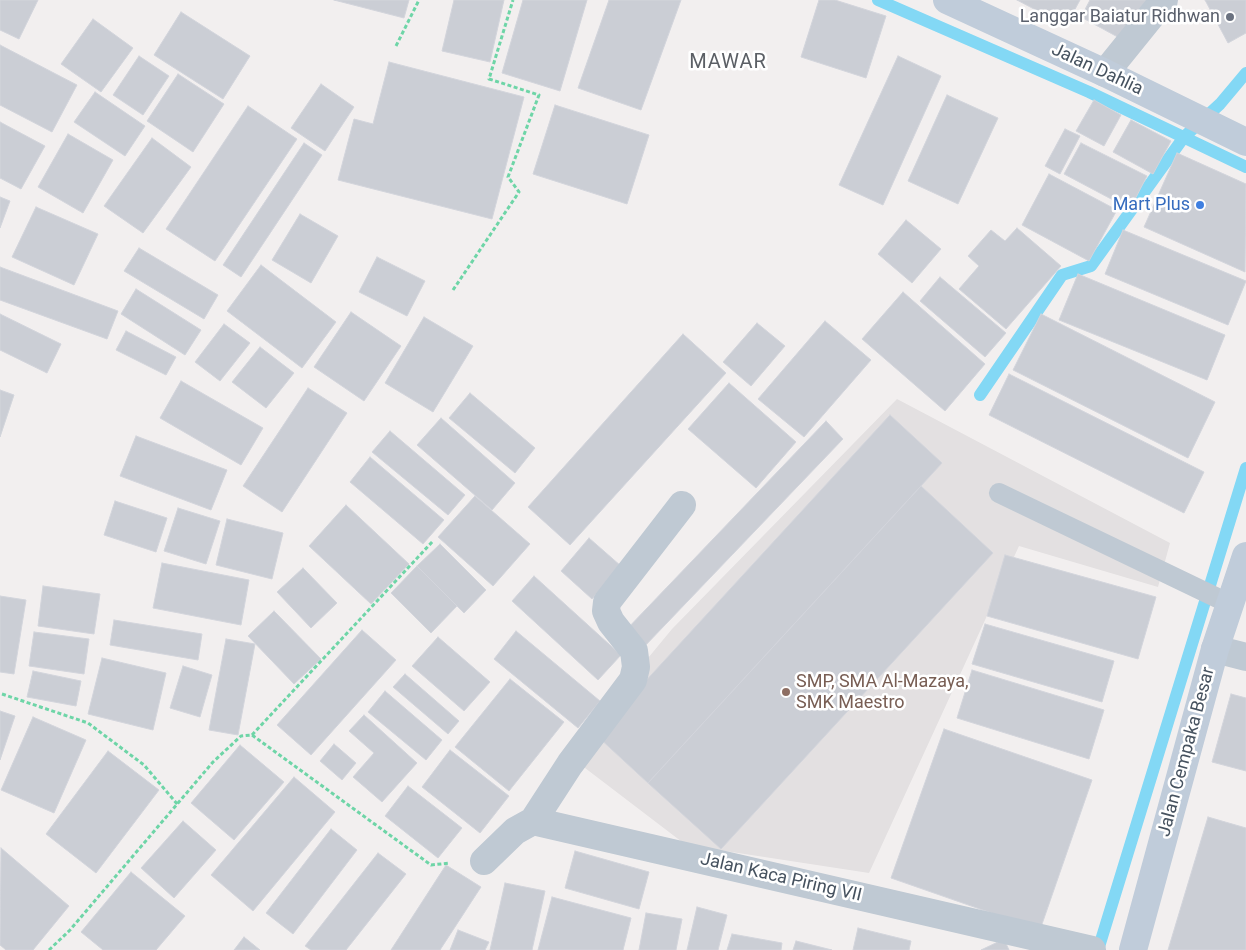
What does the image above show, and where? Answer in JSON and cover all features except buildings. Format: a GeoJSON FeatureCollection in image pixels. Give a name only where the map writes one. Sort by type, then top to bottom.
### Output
{"type":"FeatureCollection","features":[{"type":"Feature","properties":{"kind":"street"},"geometry":{"type":"LineString","coordinates":[[1105,73],[1164,0]]}},
{"type":"Feature","properties":{"kind":"street","name":"Jalan Dahlia"},"geometry":{"type":"LineString","coordinates":[[956,2],[1246,142]]}},
{"type":"Feature","properties":{"kind":"street"},"geometry":{"type":"LineString","coordinates":[[484,861],[515,831],[533,821],[570,764],[633,680],[636,667],[634,652],[610,622],[606,611],[607,602],[682,504]]}},
{"type":"Feature","properties":{"kind":"street","name":"Jalan Cempaka Besar"},"geometry":{"type":"LineString","coordinates":[[1133,950],[1215,649],[1246,556]]}},
{"type":"Feature","properties":{"kind":"street"},"geometry":{"type":"LineString","coordinates":[[1215,649],[1246,657]]}},
{"type":"Feature","properties":{"kind":"street","name":"Jalan Kaca Piring VII"},"geometry":{"type":"LineString","coordinates":[[533,821],[1092,950]]}},
{"type":"Feature","properties":{"kind":"lane"},"geometry":{"type":"LineString","coordinates":[[999,493],[1230,604]]}},
{"type":"Feature","properties":{"kind":"path"},"geometry":{"type":"LineString","coordinates":[[396,46],[419,0]]}},
{"type":"Feature","properties":{"kind":"path"},"geometry":{"type":"LineString","coordinates":[[453,290],[519,192],[508,177],[539,95],[489,79],[512,0]]}},
{"type":"Feature","properties":{"kind":"path"},"geometry":{"type":"LineString","coordinates":[[252,735],[433,541]]}},
{"type":"Feature","properties":{"kind":"path"},"geometry":{"type":"LineString","coordinates":[[2,694],[88,723],[144,765],[178,805]]}},
{"type":"Feature","properties":{"kind":"path"},"geometry":{"type":"LineString","coordinates":[[49,950],[70,930],[213,762],[241,736],[252,735],[431,865],[484,861]]}},
{"type":"Feature","properties":{"kind":"shaded area","name":"SMP, SMA Al-Mazaya, SMK Maestro"},"geometry":{"type":"Polygon","coordinates":[[[897,399],[1170,543],[1158,587],[1019,546],[869,873],[686,845],[568,755],[672,629],[897,399]]]}},
{"type":"Feature","properties":{"kind":"waterway"},"geometry":{"type":"LineString","coordinates":[[878,0],[1089,92],[1246,167]]}},
{"type":"Feature","properties":{"kind":"waterway"},"geometry":{"type":"LineString","coordinates":[[980,395],[1062,275],[1091,266],[1184,137],[1220,104],[1246,73]]}},
{"type":"Feature","properties":{"kind":"waterway"},"geometry":{"type":"LineString","coordinates":[[1098,950],[1246,468]]}},
{"type":"Feature","properties":{"kind":"place","name":"Langgar Baiatur Ridhwan"},"geometry":{"type":"Point","coordinates":[1230,17]}},
{"type":"Feature","properties":{"kind":"place","name":"Mart Plus"},"geometry":{"type":"Point","coordinates":[1200,205]}},
{"type":"Feature","properties":{"kind":"place","name":"SMP, SMA Al-Mazaya, SMK Maestro"},"geometry":{"type":"Point","coordinates":[786,692]}},
{"type":"Feature","properties":{"kind":"district","name":"MAWAR"},"geometry":{"type":"Point","coordinates":[728,63]}}]}
